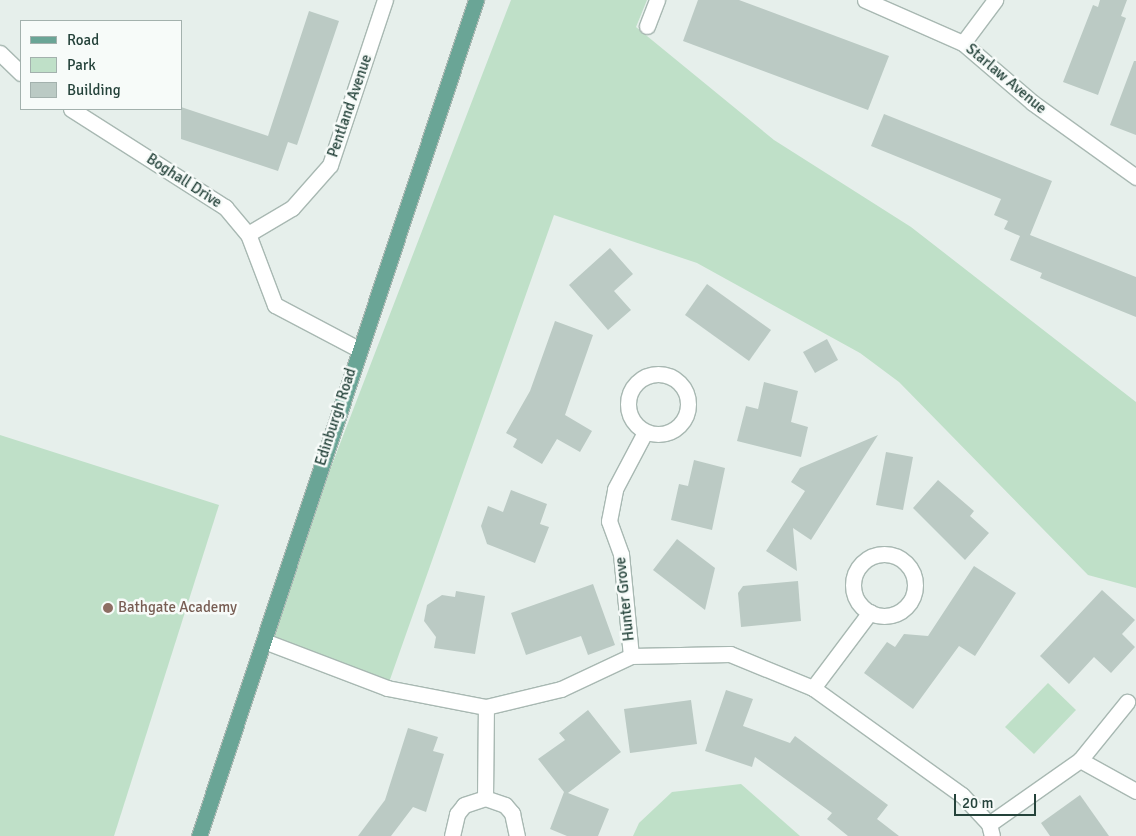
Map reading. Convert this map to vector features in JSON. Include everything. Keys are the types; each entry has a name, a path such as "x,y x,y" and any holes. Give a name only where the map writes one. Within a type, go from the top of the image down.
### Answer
{"main road":[{"name":"Edinburgh Road","path":"199,836 264,642 358,349 476,0"}],"street":[{"name":"Pentland Avenue","path":"248,234 292,208 330,165 386,0"},
{"path":"647,26 657,0"},
{"name":"Starlaw Avenue","path":"865,0 963,43 1033,103 1136,177"},
{"path":"963,43 994,0"},
{"path":"0,53 20,72"},
{"name":"Boghall Drive","path":"73,110 225,207 248,234 275,304 358,349"},
{"path":"648,376 668,376 687,397 685,416 664,434 645,432 630,418 632,388 648,376"},
{"name":"Hunter Grove","path":"631,656 621,554 609,521 615,489 645,432"},
{"path":"884,554 904,560 914,577 913,597 890,615 870,612 853,588 858,568 884,554"},
{"path":"813,688 870,612"},
{"name":"Hunter Grove","path":"264,642 387,688 486,707 561,689 631,656 730,654 813,688 962,795 991,830 1080,760 1127,702"},
{"path":"485,798 486,707"},
{"path":"1080,760 1136,791"},
{"path":"452,836 457,814 469,803 485,798 505,805 512,813 517,836"}],"green space":[{"path":"511,0 647,0 636,27 774,140 911,227 1136,402 1136,588 1088,575 899,382 860,353 697,263 554,215 387,688 264,641"},
{"path":"0,435 219,505 114,836 0,836"},
{"path":"1048,683 1076,710 1034,754 1005,727"},
{"path":"741,784 800,836 633,836 639,823 672,792"}],"building":[{"path":"698,0 739,0 889,56 868,110 683,41"},
{"path":"1100,0 1127,0 1121,16 1126,18 1098,95 1063,82 1093,5 1098,7"},
{"path":"309,11 339,21 297,145 288,142 278,171 181,139 181,110 182,107 268,136"},
{"path":"1134,61 1136,61 1136,135 1110,125"},
{"path":"884,114 1052,181 1030,235 1136,277 1136,317 1040,278 1042,273 1010,260 1020,236 1004,229 1008,221 994,215 1001,199 871,146"},
{"path":"610,248 633,274 614,291 631,310 608,330 569,285"},
{"path":"707,284 771,330 749,361 685,315"},
{"path":"555,321 593,335 565,415 592,431 580,452 557,439 542,464 513,447 517,439 506,433 530,391"},
{"path":"827,339 838,360 815,373 803,352"},
{"path":"764,382 798,391 791,422 808,427 801,457 737,441 746,406 758,409"},
{"path":"878,435 811,540 793,528 797,571 766,551 805,491 791,482 800,468"},
{"path":"886,452 913,457 903,510 876,505"},
{"path":"694,460 725,468 712,530 671,520 679,484 688,486"},
{"path":"938,480 974,511 970,516 989,533 965,560 913,508"},
{"path":"511,490 547,504 540,524 549,527 535,563 487,544 481,526 488,506 503,512"},
{"path":"677,539 715,568 705,610 653,570"},
{"path":"974,566 1016,593 975,656 959,646 913,709 864,673 887,642 895,647 904,634 928,636"},
{"path":"798,581 801,621 741,627 738,593 743,586"},
{"path":"593,584 615,645 588,655 581,636 526,655 511,613"},
{"path":"1102,590 1135,620 1122,634 1135,647 1111,673 1094,657 1069,684 1040,656"},
{"path":"456,591 485,596 475,654 434,648 436,637 424,621 427,605 442,595 455,597"},
{"path":"726,690 753,699 743,726 790,743 795,736 888,805 877,819 899,836 848,836 827,819 832,813 755,757 752,767 705,751"},
{"path":"691,700 697,744 630,753 624,709"},
{"path":"588,710 621,752 568,793 609,809 598,836 567,836 550,829 564,792 538,759 565,740 559,733"},
{"path":"408,728 438,737 433,751 444,754 426,812 413,807 391,836 358,836 385,800"},
{"path":"1080,795 1109,836 1050,836 1041,823"}],"place":[{"name":"Bathgate Academy","path":"108,608"}]}
